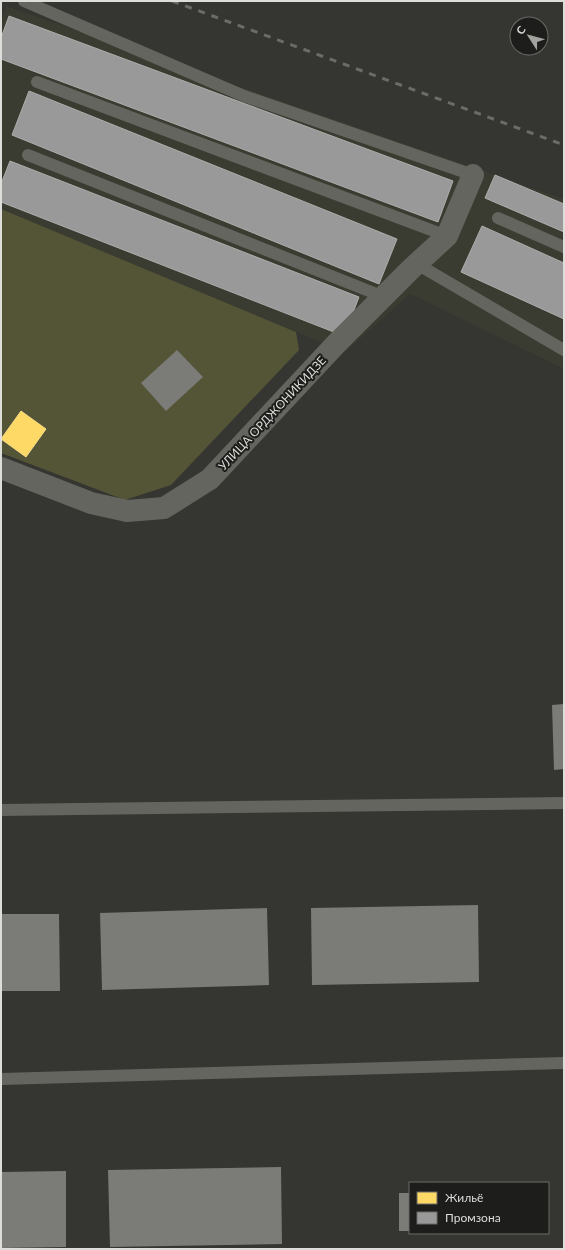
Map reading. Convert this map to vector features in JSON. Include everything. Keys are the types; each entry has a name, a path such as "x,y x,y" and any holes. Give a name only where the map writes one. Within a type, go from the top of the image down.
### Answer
{"street":[{"name":"УЛИЦА ОРДЖОНИКИДЗЕ","path":"1,468 91,503 127,511 164,508 210,479 337,343 447,236 473,175"}],"lane":[{"path":"24,1 244,96 473,175"},
{"path":"37,82 447,236"},
{"path":"28,155 384,297"},
{"path":"498,218 564,247"},
{"path":"417,264 564,350"},
{"path":"1,810 564,803"},
{"path":"1,1079 564,1063"}],"shaded area":[{"path":"6,6 564,199 564,369 410,294 345,352 1,209 1,22"}],"green space":[{"path":"1,209 296,332 299,350 171,485 125,500 1,453"}],"building: Жильё":[{"path":"21,411 46,429 26,457 1,439"}],"building: Промзона":[{"path":"9,16 453,181 438,222 1,59 1,38"},
{"path":"29,91 397,239 379,284 12,135"},
{"path":"10,161 359,297 344,336 1,202 1,184"},
{"path":"495,175 564,204 564,232 485,198"},
{"path":"482,226 564,263 564,319 461,272"}],"building: Прочее":[{"path":"177,350 203,377 166,411 141,383"},
{"path":"564,704 564,769 554,770 552,705"},
{"path":"478,905 479,982 312,985 311,908"},
{"path":"267,908 269,985 102,990 100,913"},
{"path":"1,914 59,914 60,991 1,991"},
{"path":"281,1167 282,1244 110,1247 108,1170"},
{"path":"66,1171 66,1247 1,1248 1,1172"},
{"path":"399,1193 409,1193 409,1231 399,1231"}],"railway":[{"path":"172,1 564,145"}]}
